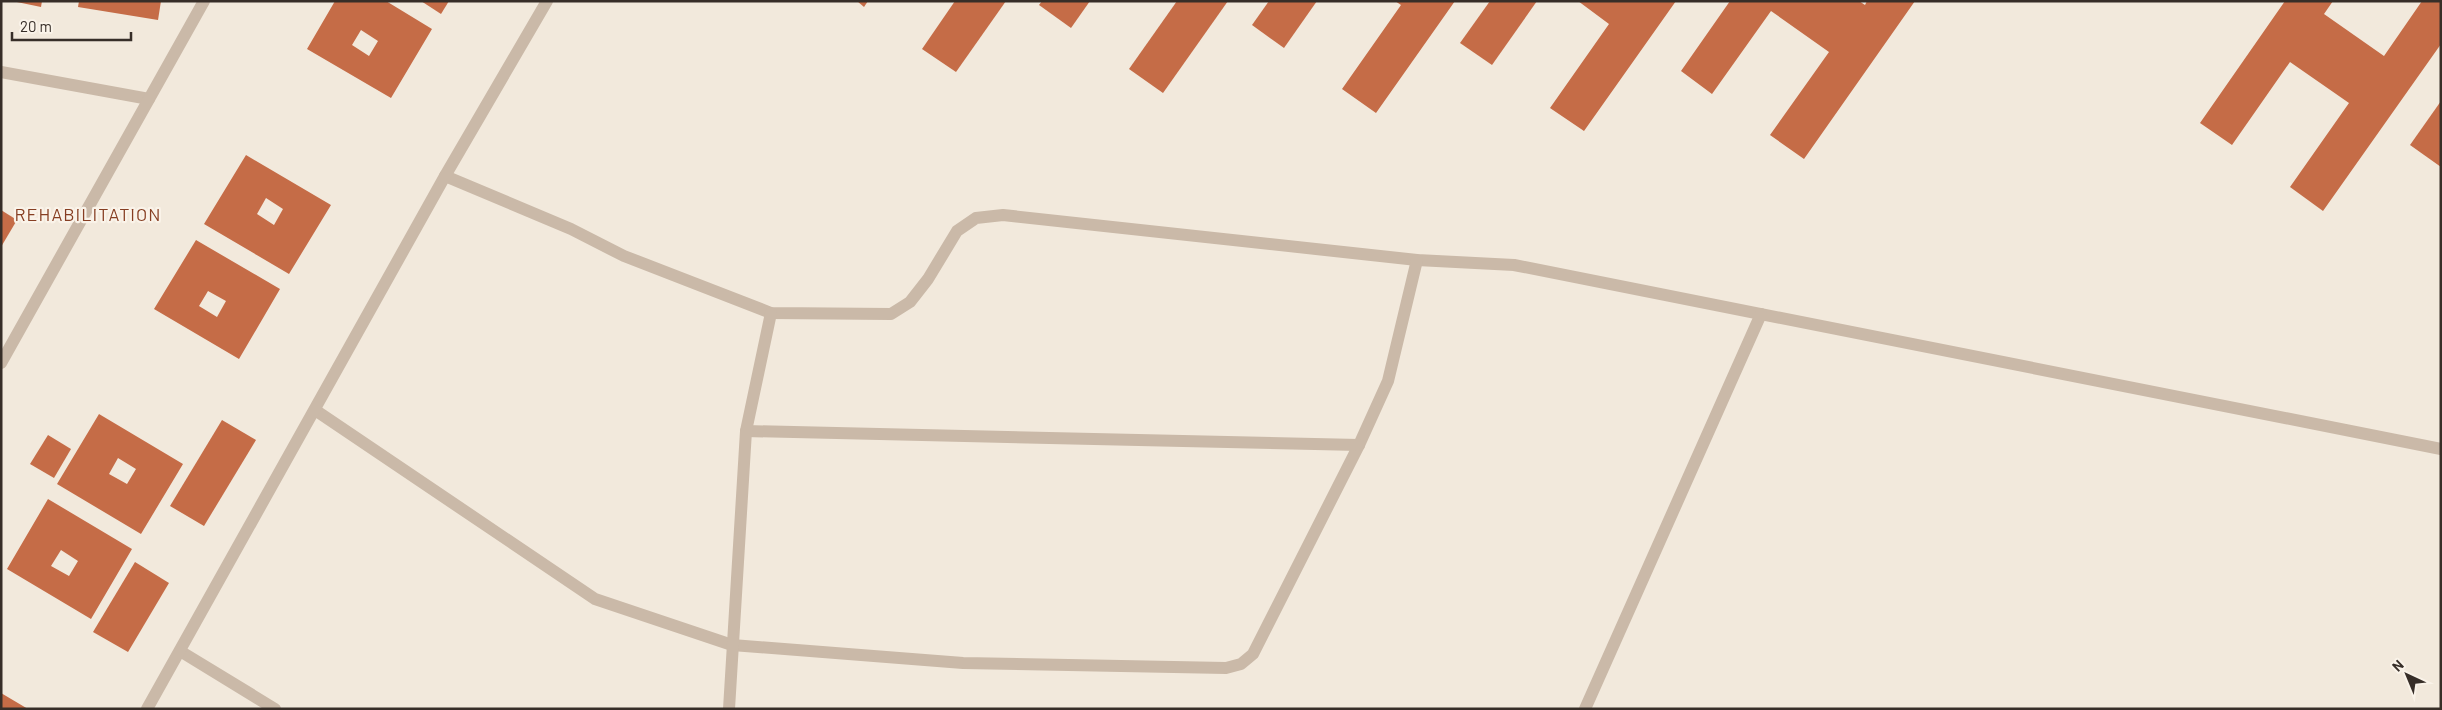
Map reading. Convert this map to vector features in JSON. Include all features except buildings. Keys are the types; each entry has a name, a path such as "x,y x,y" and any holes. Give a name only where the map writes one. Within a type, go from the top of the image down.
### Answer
{"street":[{"path":"1,363 204,1"},
{"path":"147,709 445,176 547,1"},
{"path":"1,72 149,100"},
{"path":"445,176 571,229 624,256 771,313 891,314 910,302 928,279 957,231 976,218 1003,215 1417,260 1514,265 2441,449"},
{"path":"315,410 596,599 732,645 963,663 1226,668 1241,664 1253,654 1359,444 1388,381 1417,260"},
{"path":"730,709 732,645 746,431 771,313"},
{"path":"1584,709 1761,314"},
{"path":"746,431 1359,444"},
{"path":"180,651 275,709"}],"district":[{"name":"REHABILITATION","path":"88,214"}]}
